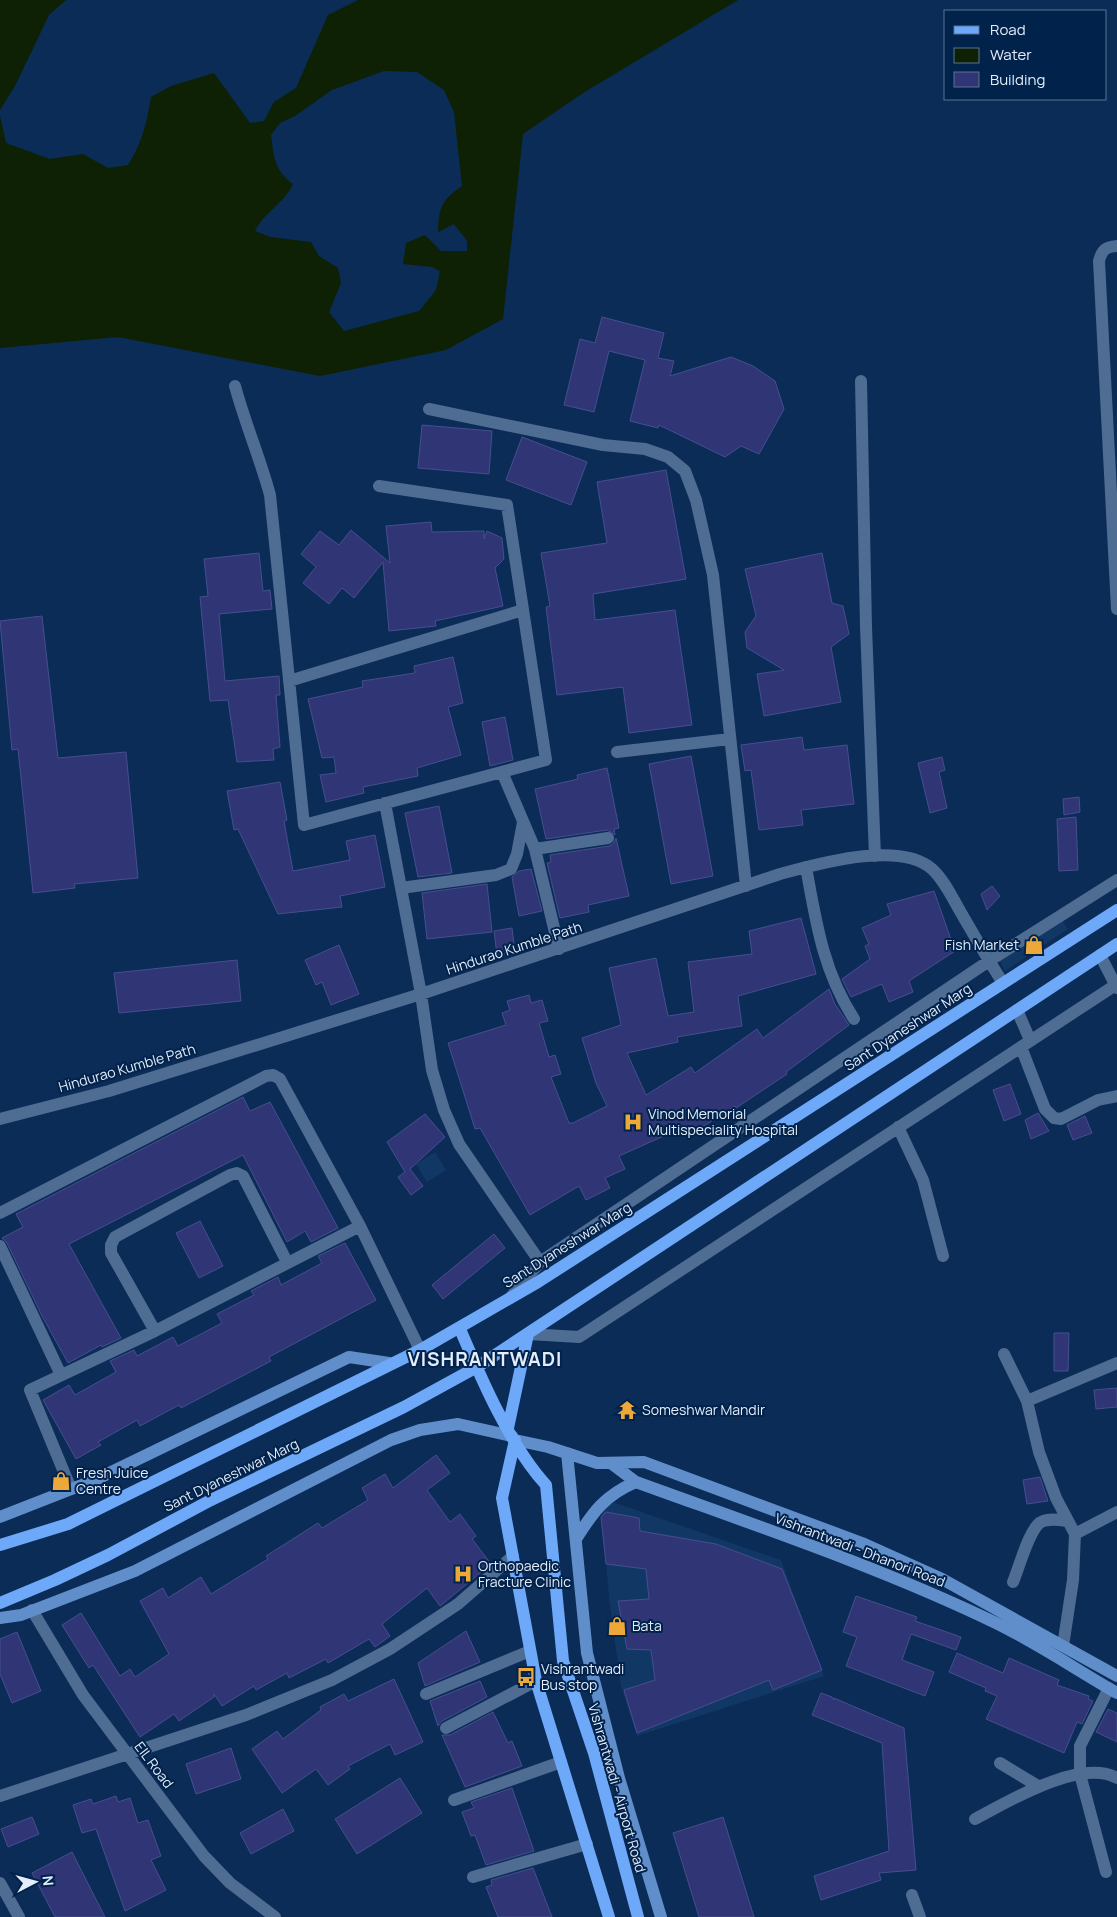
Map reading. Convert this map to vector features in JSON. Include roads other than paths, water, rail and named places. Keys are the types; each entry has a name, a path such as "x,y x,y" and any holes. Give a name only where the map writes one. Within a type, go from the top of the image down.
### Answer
{"main road":[{"name":"Sant Dyaneshwar Marg","path":"0,1545 68,1524 460,1329 509,1300 1117,910"},
{"name":"Sant Dyaneshwar Marg","path":"0,1603 100,1559 211,1500 404,1407 476,1367 1117,944"},
{"name":"Vishrantwadi - Airport Road","path":"460,1329 476,1367 512,1435 530,1467 546,1485 563,1661 594,1754 638,1917"},
{"path":"528,1334 502,1498 536,1681 609,1917"}],"street":[{"path":"1117,246 1107,247 1102,251 1099,261 1117,609"},
{"path":"861,381 866,627 875,856"},
{"path":"235,386 244,419 263,469 270,495 304,825 546,760 507,506 379,486"},
{"path":"429,409 603,445 645,449 668,457 685,471 696,500 713,575 746,886"},
{"path":"289,681 523,610"},
{"path":"617,752 730,739"},
{"path":"502,772 535,849 560,949"},
{"path":"385,804 421,994 432,1070 444,1110 459,1144 540,1262"},
{"path":"402,888 496,875 511,869 517,854 523,822"},
{"path":"535,849 608,838"},
{"name":"Hindurao Kumble Path","path":"0,1119 109,1092 421,994 746,886 823,863 875,856 897,856 916,860 932,869 945,885 1003,983"},
{"path":"806,867 821,947 839,996 854,1019"},
{"path":"509,1300 540,1262 989,961 1117,880"},
{"path":"528,1334 579,1337 898,1127 1117,986 1100,956"},
{"path":"1016,1010 1045,1109 1054,1118 1061,1119 1098,1100 1117,1096"},
{"path":"0,1214 257,1081 273,1075 280,1079 360,1226 420,1350"},
{"path":"898,1127 923,1180 943,1256"},
{"path":"155,1332 111,1254 111,1245 115,1237 230,1175 237,1172 243,1176 287,1262"},
{"path":"71,1489 30,1390 155,1332 287,1262 360,1226"},
{"path":"0,1246 61,1375"},
{"path":"1004,1354 1028,1401 1039,1452 1056,1498 1075,1534 1072,1580 1063,1646"},
{"path":"0,1517 71,1489 349,1357 389,1364"},
{"path":"1028,1401 1117,1363"},
{"name":"Vishrantwadi - Dhanori Road","path":"0,1618 21,1615 135,1571 391,1440 420,1430 458,1424 512,1435 597,1463 644,1462 862,1543 942,1579 1117,1676"},
{"path":"567,1453 587,1653 619,1778 662,1917"},
{"name":"Vishrantwadi - Dhanori Road","path":"612,1464 636,1482 878,1570 997,1624 1113,1691"},
{"path":"576,1539 593,1512 617,1490 636,1482"},
{"path":"1075,1534 1117,1512"},
{"path":"1013,1582 1032,1532 1040,1522 1049,1520 1068,1521"},
{"path":"0,1796 246,1715 332,1680 390,1649 458,1604 513,1556"},
{"name":"EIL Road","path":"32,1610 83,1695 204,1856 230,1883 275,1917"},
{"path":"426,1694 530,1651"},
{"path":"446,1728 536,1681"},
{"path":"1106,1872 1080,1774 1080,1746 1113,1691"},
{"path":"454,1800 561,1762"},
{"path":"1000,1763 1038,1786"},
{"path":"975,1819 1038,1786 1080,1774 1108,1773 1117,1778"},
{"path":"473,1877 587,1844"},
{"path":"0,1883 19,1917"},
{"path":"912,1894 920,1917"}],"water":[{"path":"0,0 66,0 49,15 15,86 0,110"},
{"path":"358,0 738,0 583,93 523,134 503,319 446,350 320,376 118,337 0,348 0,116 6,143 50,159 83,154 108,168 128,165 137,149 143,132 151,97 171,86 214,73 250,123 264,121 274,102 296,88 328,15","holes":["384,71 417,72 444,90 454,112 462,186 450,195 443,204 439,216 438,232 454,224 467,241 467,251 441,251 425,235 406,243 403,264 432,267 440,271 436,290 419,311 344,331 329,312 341,283 338,268 319,256 311,242 270,237 255,231 293,184 278,168 271,135 280,123 295,116 332,90"]}],"place":[{"name":"Fish Market","path":"1034,945"},
{"name":"Vinod Memorial Multispeciality Hospital","path":"633,1122"},
{"name":"Someshwar Mandir","path":"627,1410"},
{"name":"Fresh Juice Centre","path":"61,1481"},
{"name":"Orthopaedic Fracture Clinic","path":"463,1574"},
{"name":"Bata","path":"617,1626"},
{"name":"Vishrantwadi Bus stop","path":"526,1677"}],"district":[{"name":"VISHRANTWADI","path":"485,1359"}]}
